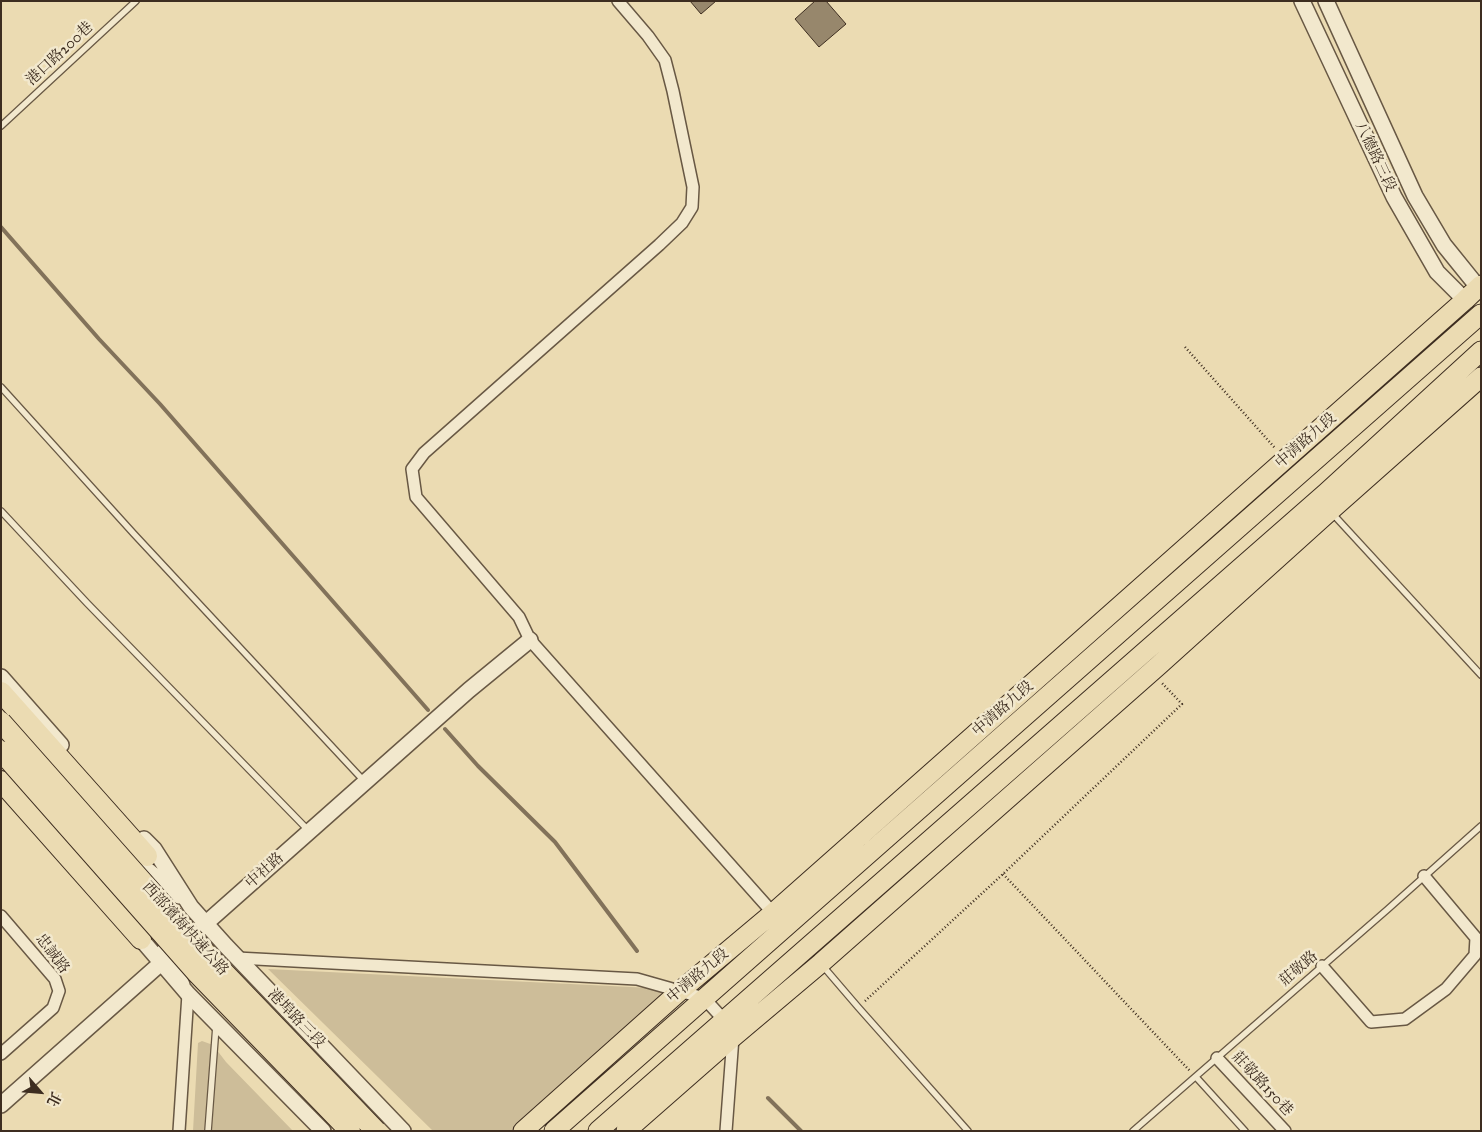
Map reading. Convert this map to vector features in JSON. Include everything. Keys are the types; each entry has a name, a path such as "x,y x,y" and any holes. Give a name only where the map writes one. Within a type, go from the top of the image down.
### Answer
{"highway":[{"path":"1,692 146,856"},
{"name":"西部濱海快速公路","path":"1,722 211,959 376,1131"},
{"name":"西部濱海快速公路","path":"1,751 196,972 350,1131"},
{"path":"1,781 141,939"}],"main road":[{"name":"中清路九段","path":"523,1131 680,991 773,913 1480,287"},
{"name":"中清路九段","path":"554,1131 1480,315"},
{"path":"598,1131 1326,493 1481,351"},
{"path":"626,1131 821,963 1152,672 1481,377"}],"street":[{"path":"618,1 648,36 665,60 693,187 692,207 682,224 665,240 424,453 412,469 416,497 519,618 530,640 773,913"},
{"name":"八德路三段","path":"1302,1 1394,197 1437,272 1466,300"},
{"name":"八德路三段","path":"1326,1 1415,196 1444,245 1480,287"},
{"path":"1466,300 1480,315"},
{"name":"中社路","path":"1,1105 469,690 530,640"},
{"name":"港埠路三段","path":"1,677 154,849 191,906"},
{"name":"港埠路三段","path":"1,707 139,863 191,906"},
{"path":"1,766 162,963"},
{"path":"1,796 162,963"},
{"name":"港埠路三段","path":"146,856 237,958 403,1131"},
{"path":"1322,966 1372,1022 1405,1019 1446,989 1475,956 1476,938 1424,876"},
{"name":"忠誠路","path":"1,916 55,978 59,991 53,1008 1,1054"},
{"path":"141,939 216,1024 323,1131"},
{"path":"237,958 638,978 704,998 724,1020 733,1037 726,1131"},
{"path":"179,1131 184,989"},
{"name":"莊敬路150巷","path":"1217,1058 1284,1131"}],"lane":[{"name":"港口路200巷","path":"1,126 136,1"},
{"path":"1,387 134,534 365,782"},
{"path":"1,511 309,832"},
{"path":"1330,511 1481,674"},
{"name":"莊敬路","path":"1133,1131 1481,826"},
{"path":"821,963 968,1131"},
{"path":"208,1131 216,1024"},
{"path":"1196,1077 1245,1131"}],"path":[{"path":"1185,347 1285,460"},
{"path":"858,1007 1004,874 1182,704 1152,672"},
{"path":"1004,874 1196,1077"}],"shaded area":[{"path":"268,969 671,989 512,1131 433,1131"},
{"path":"202,1041 213,1045 226,1062 293,1131 193,1131 198,1043"}],"building":[{"path":"690,1 716,1 701,14"},
{"path":"815,1 826,1 846,24 819,47 795,19"}],"waterway":[{"path":"1,227 99,339 160,404 428,710"},
{"path":"445,729 478,766 555,842 637,951"},
{"path":"768,1098 801,1131"}]}
